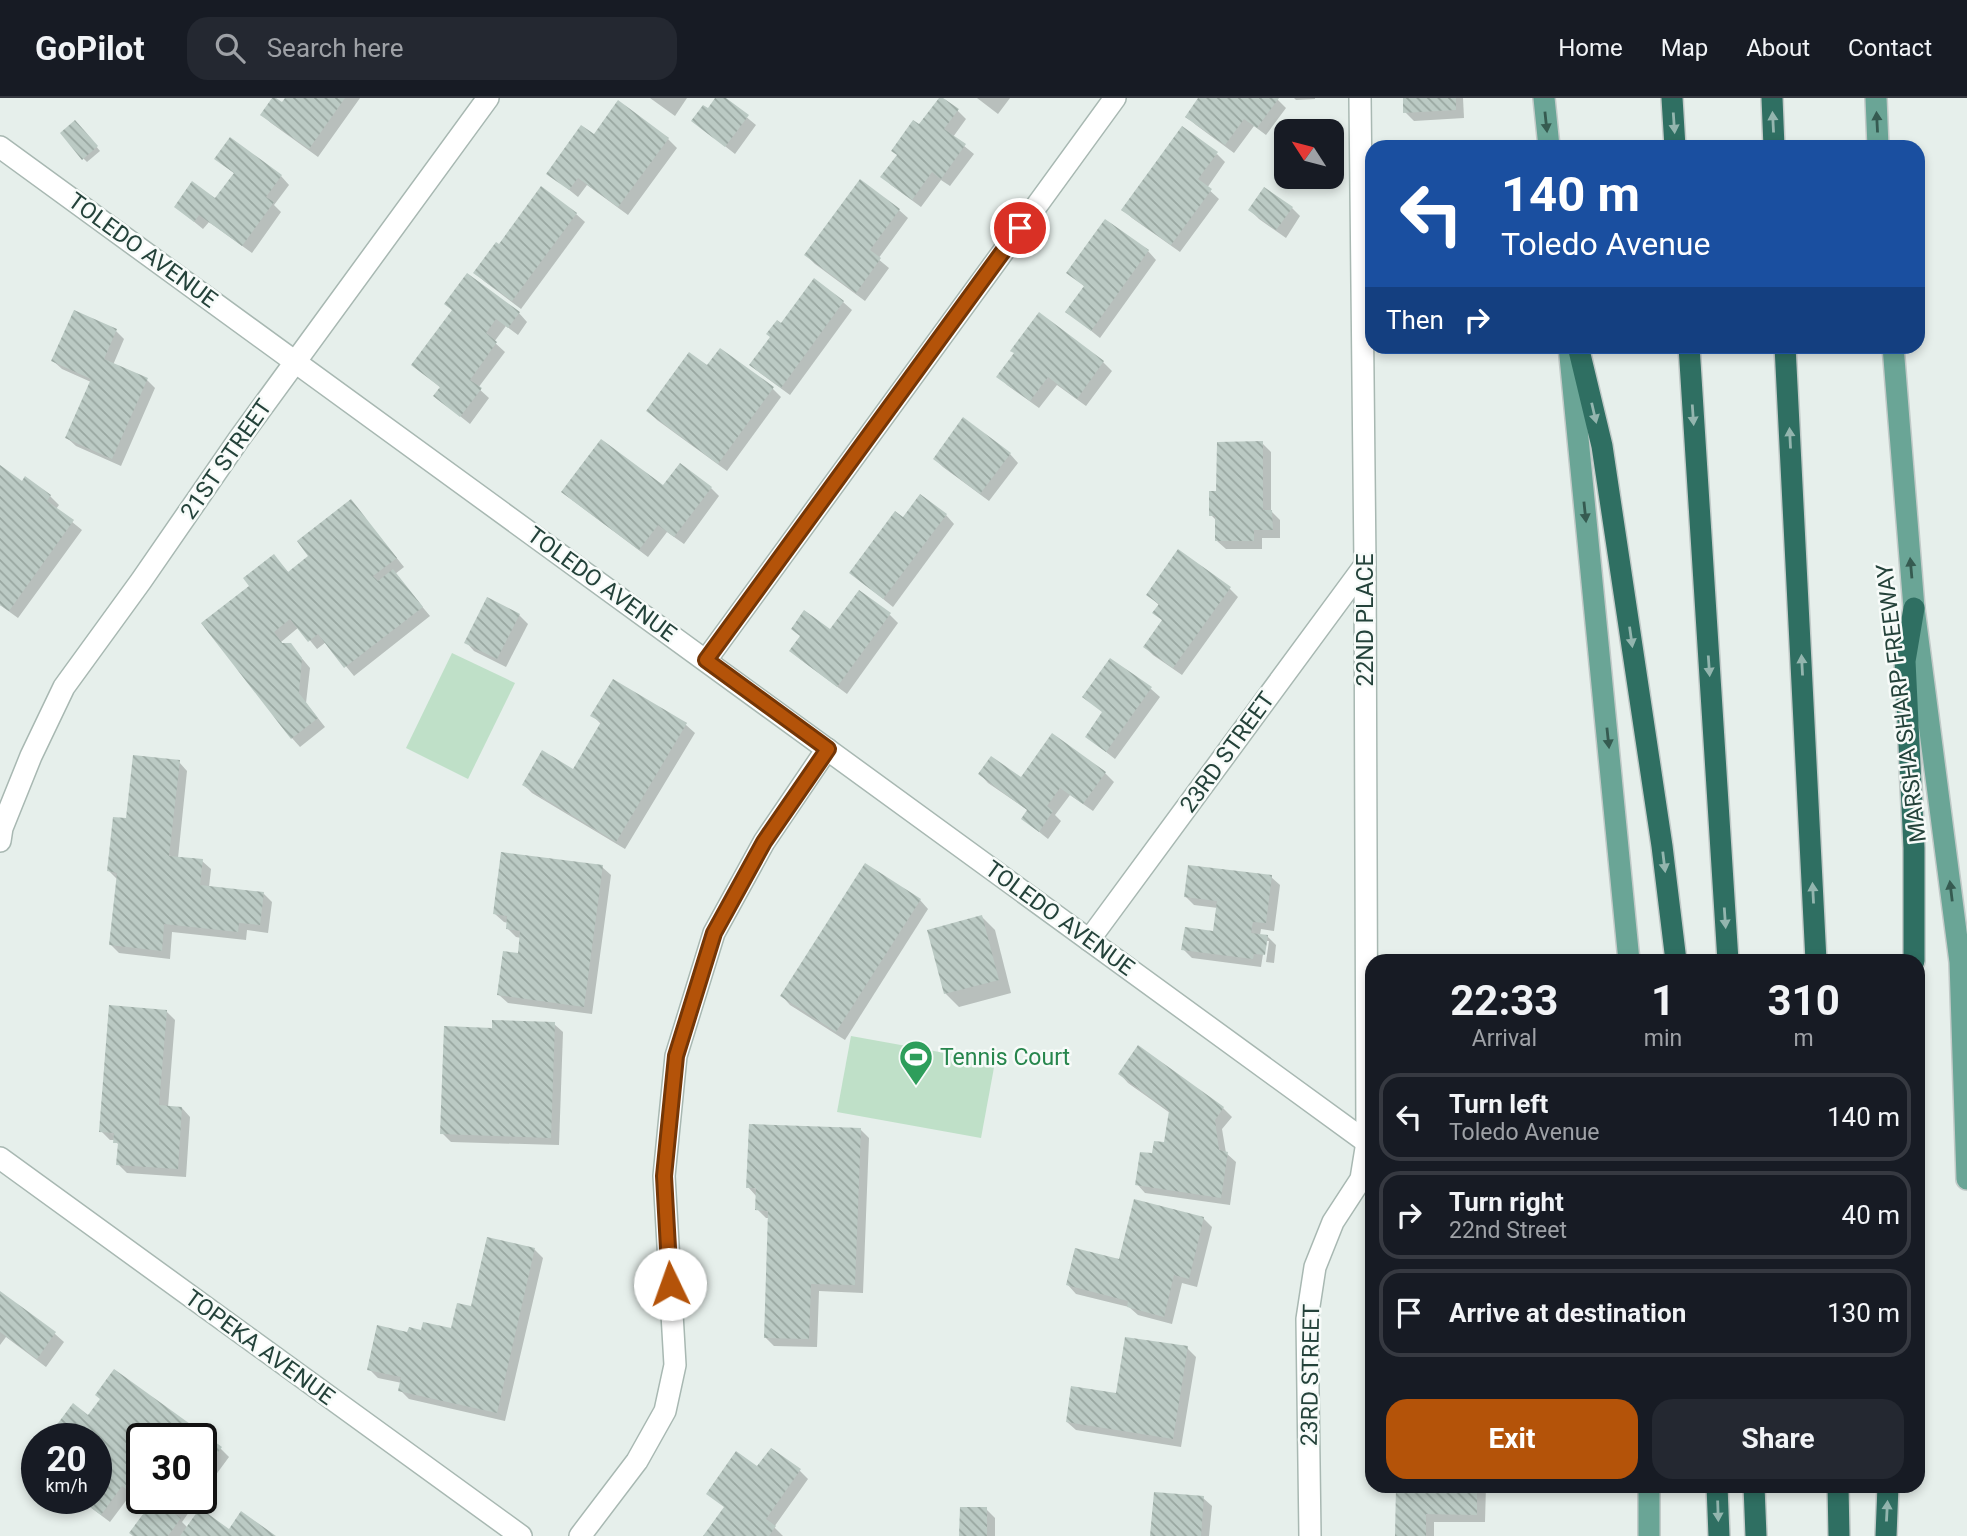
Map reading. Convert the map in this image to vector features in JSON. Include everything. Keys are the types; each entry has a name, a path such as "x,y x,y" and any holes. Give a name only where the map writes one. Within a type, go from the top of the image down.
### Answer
{"highway":[{"path":"1672,98 1675,140"},
{"path":"1772,98 1774,140"},
{"path":"1580,354 1602,446 1662,846 1675,954"},
{"path":"1690,354 1728,954"},
{"path":"1785,354 1816,954"},
{"path":"1914,608 1905,661 1914,848 1914,954"},
{"path":"1717,1493 1719,1536"},
{"path":"1754,1493 1756,1536"},
{"path":"1838,1493 1839,1536"},
{"path":"1885,1536 1888,1493"}],"main road":[{"path":"1544,98 1548,140"},
{"path":"1876,98 1878,140"},
{"path":"1570,354 1628,954"},
{"name":"MARSHA SHARP FREEWAY","path":"1894,354 1914,608 1960,962 1967,1179"},
{"path":"1649,1493 1650,1536"}],"street":[{"name":"21ST STREET","path":"0,841 2,828 31,756 64,687 239,439 488,98"},
{"path":"706,660 1115,98"},
{"name":"22ND PLACE","path":"1360,98 1368,954"},
{"name":"TOLEDO AVENUE","path":"0,147 1365,1141"},
{"name":"23RD STREET","path":"1089,940 1365,565"},
{"path":"580,1536 637,1461 665,1411 675,1365 664,1176 673,1083 676,1056 714,933 764,842 828,749"},
{"name":"TOPEKA AVENUE","path":"0,1158 521,1536"},
{"name":"23RD STREET","path":"1310,1536 1307,1319 1315,1267 1333,1222 1361,1179 1365,1162"}],"green space":[{"path":"452,653 515,683 468,779 406,748"},
{"name":"Tennis Court","path":"851,1036 995,1062 981,1138 837,1112"}],"building":[{"path":"272,98 282,102 285,98 345,98 309,149 260,115"},
{"path":"715,98 726,98 749,115 725,147 691,121 703,105 708,108"},
{"path":"939,98 959,109 944,129 966,144 941,179 932,172 912,200 880,177 897,155 891,151 913,120 919,124"},
{"path":"1198,98 1279,98 1257,128 1244,119 1225,145 1185,117"},
{"path":"1403,98 1456,98 1456,110 1403,113"},
{"path":"618,100 669,138 618,207 578,178 569,190 546,174 581,125 594,134"},
{"path":"75,120 98,146 82,160 60,133"},
{"path":"1182,126 1218,152 1198,179 1212,189 1171,245 1121,210"},
{"path":"230,137 282,175 266,197 274,202 242,246 199,215 194,222 174,207 192,181 215,198 234,173 214,159"},
{"path":"860,179 900,209 870,250 881,258 856,293 804,255"},
{"path":"541,186 577,213 512,301 473,273 496,242 499,244"},
{"path":"1264,187 1293,207 1276,230 1248,210"},
{"path":"1105,219 1149,250 1091,331 1065,312 1084,286 1066,273"},
{"path":"467,273 520,312 508,328 496,319 486,333 497,342 470,380 482,388 460,417 433,396 440,387 411,365 452,310 444,304"},
{"path":"814,278 844,301 781,388 749,365 770,337 766,334 777,320 781,323"},
{"path":"74,310 117,329 104,359 148,378 112,459 65,438 91,379 51,361"},
{"path":"1039,312 1104,361 1077,399 1048,377 1030,401 996,377 1014,353 1010,351"},
{"path":"720,348 774,387 718,464 646,411 689,352 707,365"},
{"path":"963,417 1011,453 980,494 933,459"},
{"path":"601,439 663,485 680,463 712,487 674,537 658,525 639,550 561,492"},
{"path":"1263,441 1263,510 1272,510 1273,530 1254,530 1254,541 1215,541 1215,516 1209,516 1209,491 1216,491 1217,442"},
{"path":"0,465 22,481 25,476 51,495 47,501 74,520 9,611 0,605"},
{"path":"920,494 947,514 883,599 849,573 895,511 903,517"},
{"path":"351,499 397,558 373,576 378,581 393,569 423,607 344,668 318,634 308,642 290,619 274,632 282,643 291,643 302,658 299,693 318,718 291,739 201,623 249,586 243,578 274,554 288,572 308,556 297,541"},
{"path":"1178,549 1231,587 1173,668 1143,647 1162,620 1152,613 1159,604 1146,595"},
{"path":"859,590 891,613 837,687 789,651 800,636 791,629 804,610 830,629"},
{"path":"487,597 520,614 497,659 464,643"},
{"path":"1110,658 1152,687 1106,752 1085,737 1102,712 1082,697"},
{"path":"613,679 687,723 616,842 522,785 542,750 573,769 601,722 590,716"},
{"path":"1052,733 1106,772 1083,804 1060,788 1047,806 1053,811 1039,832 1021,819 1027,810 978,774 991,756 1021,777"},
{"path":"133,755 180,760 169,856 203,859 200,885 264,892 260,925 239,923 238,932 164,924 162,951 109,945 117,873 107,871 113,817 126,818"},
{"path":"501,852 603,865 584,1007 497,995 503,951 518,953 520,931 506,929 507,916 493,914"},
{"path":"865,863 921,899 836,1032 780,996"},
{"path":"1188,865 1272,875 1266,923 1253,922 1251,933 1268,935 1265,955 1254,954 1253,959 1181,950 1185,927 1213,931 1217,901 1184,897"},
{"path":"982,915 999,980 944,994 927,930"},
{"path":"109,1005 167,1010 159,1105 182,1107 178,1169 116,1165 118,1143 113,1143 114,1133 99,1132"},
{"path":"492,1020 555,1022 551,1138 440,1134 444,1026 492,1028"},
{"path":"1138,1045 1224,1107 1215,1120 1219,1150 1228,1152 1221,1198 1135,1185 1140,1152 1152,1153 1154,1141 1164,1142 1169,1111 1118,1074"},
{"path":"749,1124 861,1128 855,1285 811,1284 809,1339 764,1338 768,1211 755,1210 756,1188 746,1188"},
{"path":"1134,1199 1204,1217 1189,1279 1174,1275 1164,1317 1127,1307 1128,1301 1066,1285 1075,1248 1119,1259"},
{"path":"487,1237 535,1248 497,1413 398,1391 401,1377 367,1370 377,1325 407,1332 409,1327 421,1330 423,1322 451,1328 457,1303 471,1306"},
{"path":"0,1291 56,1332 37,1359 0,1332"},
{"path":"1125,1337 1188,1346 1173,1439 1066,1422 1071,1386 1116,1393"},
{"path":"114,1369 189,1423 126,1423 126,1489 122,1486 112,1500 112,1423 58,1423 73,1403 88,1415 100,1399 95,1395"},
{"path":"771,1448 801,1469 766,1519 776,1526 769,1536 703,1536 724,1507 706,1494 736,1451 757,1466"},
{"path":"1154,1492 1204,1496 1201,1536 1150,1536"},
{"path":"1396,1493 1477,1493 1477,1515 1426,1514 1426,1536 1395,1536"},
{"path":"960,1507 987,1507 987,1536 959,1536"},
{"path":"241,1511 276,1536 180,1536 196,1514 208,1514 229,1529"},
{"path":"143,1514 175,1514 181,1518 168,1536 133,1536 129,1533"}],"place":[{"name":"Tennis Court","path":"916,1087"}],"route":[{"path":"670,1284 664,1176 676,1056 714,933 764,842 828,749 706,660 1020,228"}]}
